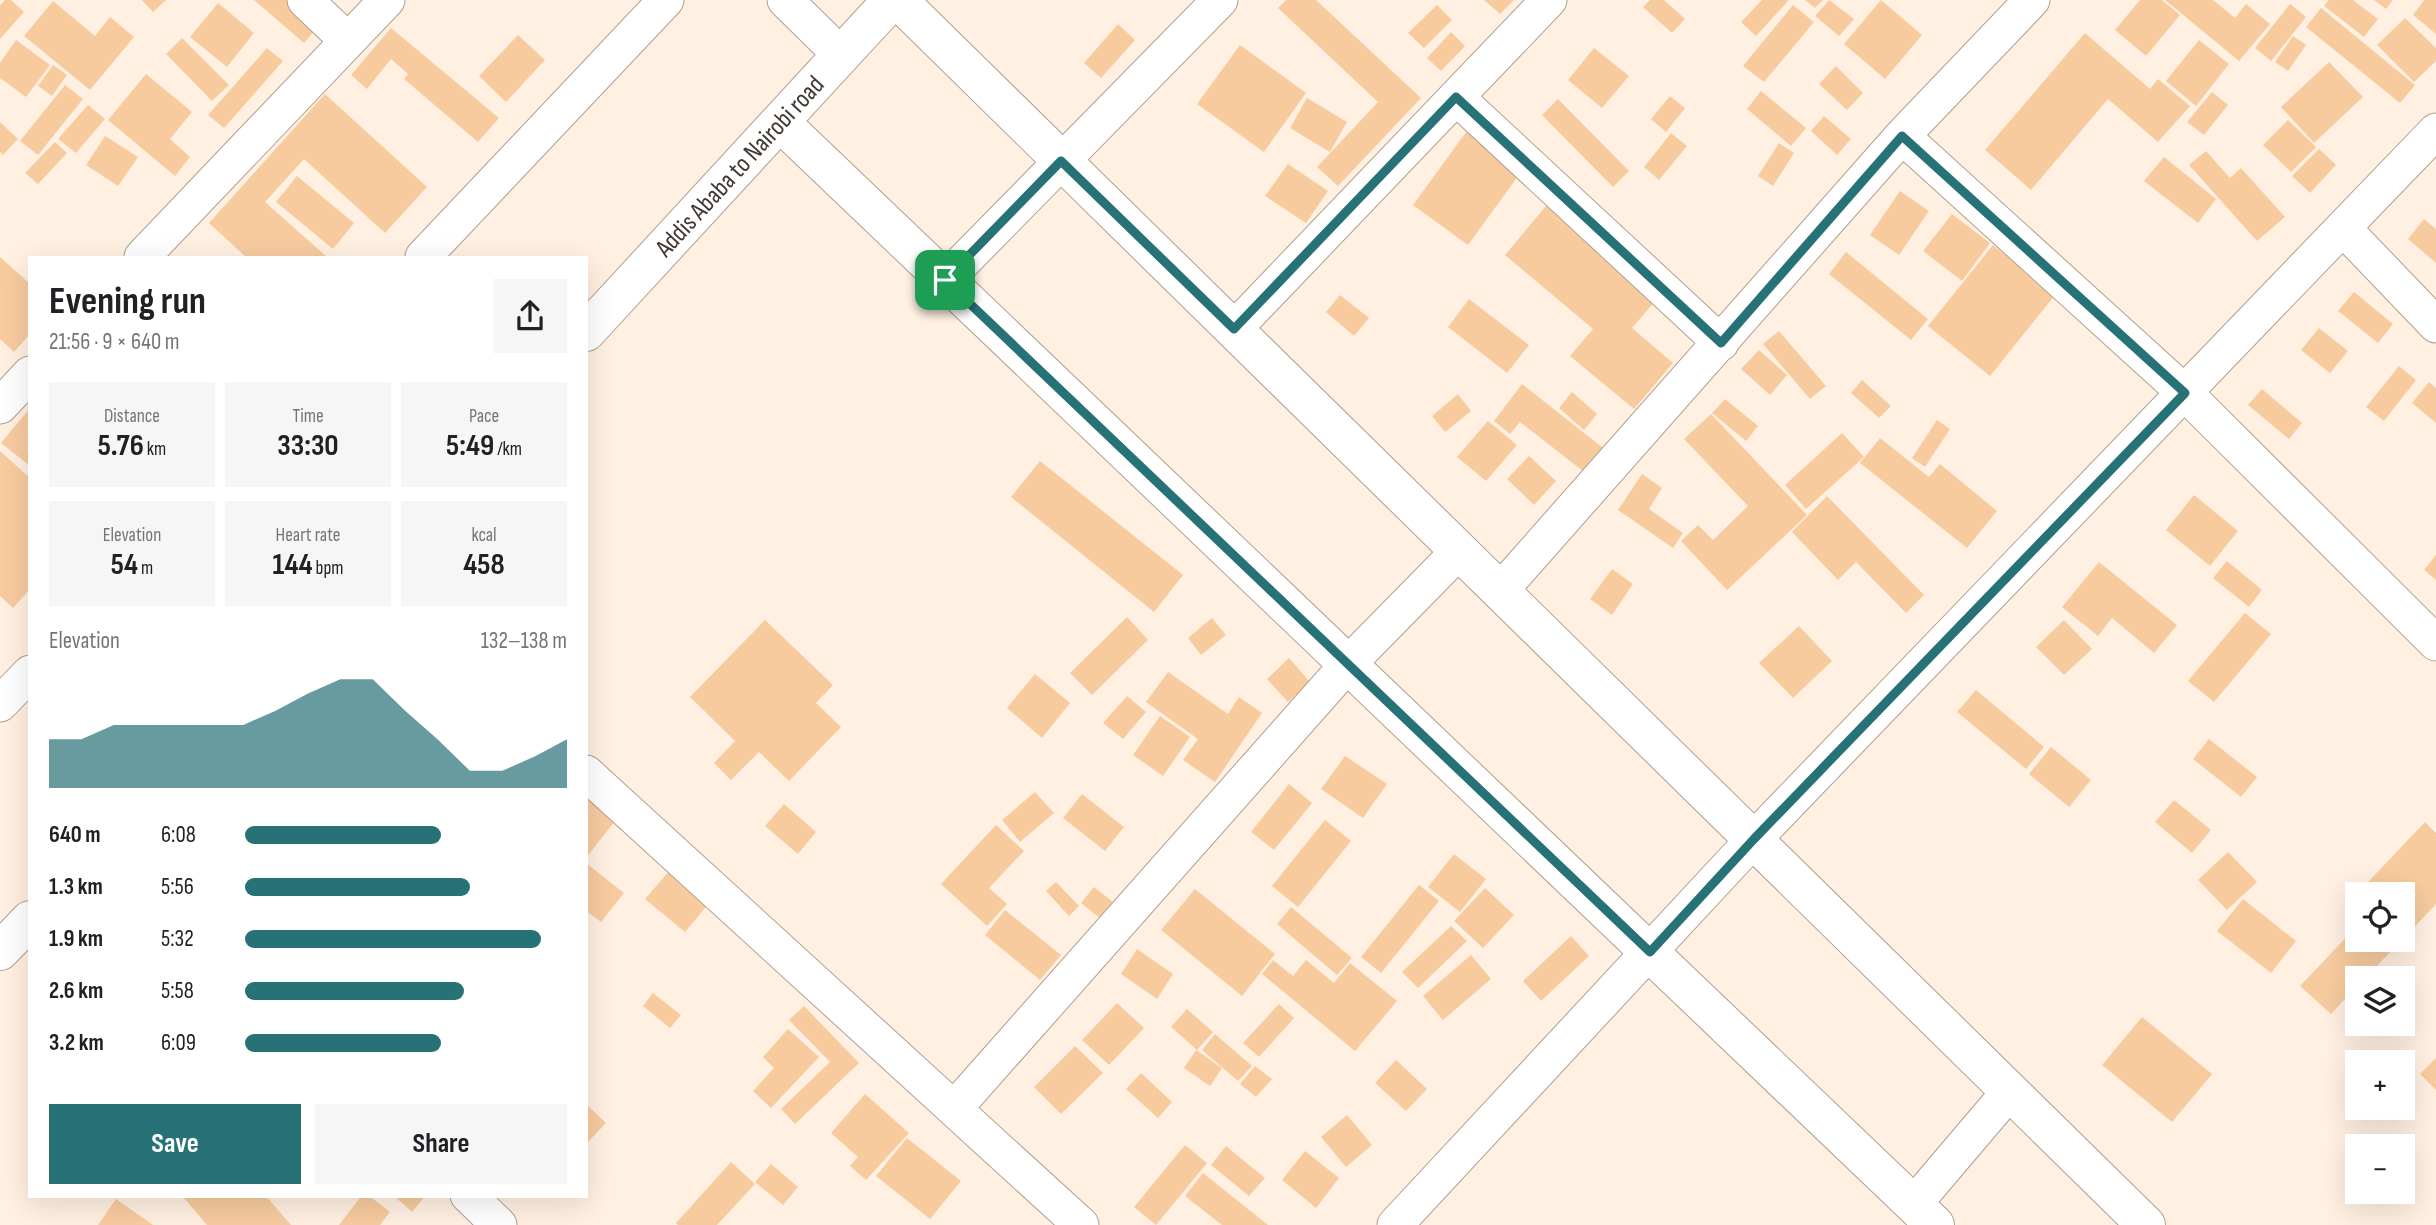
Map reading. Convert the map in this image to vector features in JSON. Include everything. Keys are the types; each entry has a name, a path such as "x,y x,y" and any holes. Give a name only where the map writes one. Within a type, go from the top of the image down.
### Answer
{"main road":[{"name":"Addis Ababa to Nairobi road","path":"588,330 892,0"},
{"path":"898,0 2146,1225"},
{"path":"781,123 1925,1215"},
{"path":"0,951 28,922"}],"street":[{"path":"305,0 348,41"},
{"path":"143,256 387,0"},
{"path":"424,256 666,0"},
{"path":"785,0 842,56"},
{"path":"945,280 1220,0"},
{"path":"1234,329 1549,0"},
{"path":"1500,592 1902,136 2032,0"},
{"path":"1456,97 1721,343"},
{"path":"1395,1225 1754,839 2436,131"},
{"path":"1902,136 2185,393 2436,643"},
{"path":"2343,228 2436,324"},
{"path":"0,405 28,376"},
{"path":"954,1109 1348,664 1459,551"},
{"path":"0,704 28,675"},
{"path":"588,776 1081,1225"},
{"path":"1925,1215 2010,1091"},
{"path":"471,1198 499,1225"}],"building":[{"path":"5,0 11,0 24,12 0,39 0,5"},
{"path":"142,0 166,0 153,12"},
{"path":"254,0 294,0 321,23 304,43"},
{"path":"1286,0 1316,0 1421,98 1338,186 1317,167 1378,102 1278,8"},
{"path":"1484,0 1514,0 1500,14"},
{"path":"1650,0 1664,0 1685,19 1672,33 1643,7"},
{"path":"1762,0 1789,0 1756,36 1741,22"},
{"path":"1805,0 1823,0 1815,8"},
{"path":"1829,0 1854,19 1839,36 1815,16"},
{"path":"1881,0 1922,35 1885,79 1844,44"},
{"path":"2140,0 2162,0 2180,15 2146,56 2115,30"},
{"path":"2165,0 2213,0 2235,18 2246,4 2270,24 2239,61"},
{"path":"2329,0 2353,0 2378,19 2364,37 2324,6"},
{"path":"2374,0 2393,0 2386,9"},
{"path":"2424,0 2436,0 2436,34 2413,15"},
{"path":"53,1 95,36 110,17 134,37 90,90 24,36"},
{"path":"218,3 254,33 227,67 190,37"},
{"path":"2290,4 2306,17 2271,61 2255,48"},
{"path":"1437,5 1452,20 1424,48 1408,33"},
{"path":"1793,5 1814,22 1764,82 1743,66"},
{"path":"2321,8 2415,85 2400,103 2306,27"},
{"path":"2405,18 2436,48 2436,61 2414,82 2377,45"},
{"path":"1118,24 1135,40 1101,78 1084,63"},
{"path":"391,28 499,118 478,142 404,79 408,74 391,59 367,89 351,75"},
{"path":"1451,32 1465,46 1441,71 1427,58"},
{"path":"2085,33 2150,89 2158,79 2190,106 2158,142 2108,99 2031,190 1985,150"},
{"path":"518,35 545,60 506,102 479,76"},
{"path":"2293,36 2306,45 2288,71 2275,62"},
{"path":"182,38 229,85 212,101 166,54"},
{"path":"16,40 50,65 26,97 0,78 0,63"},
{"path":"2199,40 2229,64 2196,106 2166,81"},
{"path":"1240,45 1306,93 1264,152 1197,104"},
{"path":"267,48 283,61 224,128 208,115"},
{"path":"1594,48 1629,76 1602,108 1568,80"},
{"path":"2329,62 2363,97 2314,143 2281,107"},
{"path":"53,65 67,75 52,96 38,86"},
{"path":"1836,66 1863,93 1847,110 1819,84"},
{"path":"146,74 192,112 170,139 190,157 175,176 108,120"},
{"path":"65,85 83,99 38,155 20,141"},
{"path":"1761,91 1806,128 1791,146 1747,109"},
{"path":"2212,92 2228,105 2204,135 2187,122"},
{"path":"325,94 427,187 385,233 304,159 265,202 326,256 245,256 209,223"},
{"path":"1670,96 1685,108 1666,132 1651,119"},
{"path":"1307,98 1347,122 1330,152 1290,128"},
{"path":"1558,99 1629,171 1613,187 1542,115"},
{"path":"88,105 105,119 76,153 58,139"},
{"path":"1824,116 1851,139 1837,155 1811,131"},
{"path":"2288,120 2316,147 2291,172 2263,145"},
{"path":"0,122 18,139 3,155 0,152"},
{"path":"1469,128 1524,168 1468,245 1413,205"},
{"path":"1671,133 1687,146 1659,180 1644,167"},
{"path":"105,136 138,157 118,186 86,165"},
{"path":"55,142 67,153 38,184 25,173"},
{"path":"1779,143 1794,153 1773,186 1758,176"},
{"path":"2319,149 2336,165 2310,193 2292,176"},
{"path":"2206,151 2230,178 2241,168 2285,217 2257,241 2189,165"},
{"path":"2164,157 2216,199 2198,223 2144,181"},
{"path":"1288,164 1328,191 1306,223 1265,196"},
{"path":"297,176 354,223 333,249 276,202"},
{"path":"1900,191 1929,211 1899,255 1870,235"},
{"path":"1551,200 1656,300 1632,328 1673,363 1634,409 1570,356 1593,329 1505,255"},
{"path":"1952,214 1990,243 1962,281 1923,251"},
{"path":"2424,219 2436,229 2436,263 2408,239"},
{"path":"1993,245 2055,295 1990,376 1928,326"},
{"path":"1846,252 1928,319 1911,340 1829,274"},
{"path":"0,257 28,282 28,336 14,352 0,339"},
{"path":"2354,292 2393,324 2378,343 2338,311"},
{"path":"1340,295 1369,318 1354,336 1326,312"},
{"path":"1469,299 1529,345 1507,373 1448,327"},
{"path":"2319,328 2348,351 2330,373 2301,350"},
{"path":"1779,331 1826,386 1810,399 1763,344"},
{"path":"1759,350 1787,375 1770,395 1741,369"},
{"path":"2399,366 2416,380 2384,421 2366,407"},
{"path":"1862,380 1891,406 1879,418 1851,393"},
{"path":"2429,382 2436,388 2436,423 2412,403"},
{"path":"1522,384 1607,451 1588,475 1520,422 1510,434 1494,421"},
{"path":"2262,389 2302,423 2289,439 2248,405"},
{"path":"1572,392 1597,414 1584,430 1559,408"},
{"path":"1458,394 1471,411 1445,432 1432,416"},
{"path":"1725,399 1758,426 1746,441 1712,413"},
{"path":"28,410 28,464 1,443"},
{"path":"1711,414 1807,515 1727,590 1681,541 1698,525 1713,540 1748,506 1684,439"},
{"path":"1937,420 1950,429 1925,467 1912,458"},
{"path":"1488,421 1517,445 1486,481 1457,457"},
{"path":"1842,433 1864,457 1806,509 1785,485"},
{"path":"1880,438 1929,477 1940,464 1997,511 1967,548 1860,463"},
{"path":"0,451 28,476 28,591 13,608 0,596"},
{"path":"1529,456 1556,481 1534,505 1507,479"},
{"path":"1040,461 1183,575 1154,612 1011,497"},
{"path":"1642,474 1662,488 1649,509 1683,533 1673,548 1618,510"},
{"path":"2194,495 2238,531 2210,566 2166,530"},
{"path":"1827,496 1924,595 1906,613 1856,562 1838,580 1792,532"},
{"path":"2436,555 2436,580 2424,570"},
{"path":"2227,561 2262,590 2249,607 2213,578"},
{"path":"2099,562 2177,625 2154,653 2112,618 2098,636 2062,607"},
{"path":"1612,569 1633,584 1612,615 1590,599"},
{"path":"2245,613 2271,634 2214,702 2188,681"},
{"path":"1127,617 1148,640 1092,695 1070,673"},
{"path":"1212,618 1226,635 1201,655 1188,638"},
{"path":"765,620 833,685 816,703 841,727 789,781 759,752 731,780 714,763 735,741 690,697"},
{"path":"2064,620 2092,649 2064,675 2036,647"},
{"path":"1799,626 1832,661 1793,698 1759,663"},
{"path":"1289,658 1310,682 1288,702 1267,679"},
{"path":"1168,672 1228,714 1239,697 1262,713 1215,782 1183,760 1198,739 1146,702"},
{"path":"1035,674 1070,703 1042,738 1007,708"},
{"path":"1976,690 2044,747 2026,769 1957,712"},
{"path":"1127,696 1146,712 1123,739 1103,723"},
{"path":"1160,716 1190,737 1163,776 1133,755"},
{"path":"2209,739 2257,777 2241,797 2193,759"},
{"path":"2051,747 2091,780 2069,807 2029,774"},
{"path":"1345,756 1387,784 1363,818 1321,789"},
{"path":"1289,784 1312,803 1274,850 1251,832"},
{"path":"588,786 622,812 588,855"},
{"path":"1035,792 1054,813 1020,842 1002,820"},
{"path":"1082,794 1124,827 1105,851 1063,818"},
{"path":"2174,800 2211,830 2192,853 2155,822"},
{"path":"784,804 816,832 798,854 765,826"},
{"path":"1325,820 1351,841 1298,907 1272,886"},
{"path":"2425,822 2436,833 2436,904 2415,926 2415,882 2368,882"},
{"path":"996,825 1024,851 989,888 1007,904 987,926 941,884"},
{"path":"2228,852 2257,882 2227,910 2198,880"},
{"path":"1454,854 1486,879 1460,912 1428,887"},
{"path":"588,865 624,893 601,922 588,912"},
{"path":"671,869 710,902 685,932 645,899"},
{"path":"1056,882 1079,906 1069,916 1046,891"},
{"path":"1419,885 1439,901 1381,973 1361,957"},
{"path":"1094,887 1113,902 1100,918 1081,903"},
{"path":"1485,888 1514,915 1483,948 1454,921"},
{"path":"1195,889 1275,954 1242,996 1161,930"},
{"path":"2243,899 2296,941 2271,973 2217,931"},
{"path":"1291,907 1352,958 1337,975 1277,924"},
{"path":"1005,910 1061,955 1040,980 985,935"},
{"path":"1451,926 1467,941 1418,988 1402,972"},
{"path":"1571,936 1589,956 1541,1001 1523,981"},
{"path":"2345,939 2345,952 2390,952 2377,966 2345,966 2345,999 2331,1014 2300,986"},
{"path":"1137,949 1173,974 1157,999 1121,974"},
{"path":"1471,955 1491,979 1443,1020 1423,996"},
{"path":"1273,960 1293,976 1306,960 1334,983 1350,963 1397,1001 1355,1051 1262,974"},
{"path":"653,993 681,1015 670,1028 643,1006"},
{"path":"1117,1003 1144,1028 1109,1065 1082,1040"},
{"path":"1279,1004 1294,1018 1259,1057 1243,1043"},
{"path":"804,1006 859,1063 795,1124 781,1109 830,1062 789,1020"},
{"path":"1187,1009 1213,1032 1197,1050 1171,1027"},
{"path":"2142,1017 2212,1074 2172,1122 2102,1065"},
{"path":"788,1029 819,1057 771,1108 753,1091 774,1068 763,1057"},
{"path":"1215,1034 1252,1066 1238,1081 1202,1050"},
{"path":"1075,1046 1103,1073 1061,1114 1034,1087"},
{"path":"1196,1050 1222,1068 1210,1086 1184,1068"},
{"path":"2436,1058 2436,1090 2420,1074"},
{"path":"1396,1060 1427,1089 1406,1111 1375,1083"},
{"path":"1255,1066 1272,1079 1256,1097 1240,1084"},
{"path":"1141,1073 1172,1102 1158,1118 1126,1089"},
{"path":"865,1094 909,1133 866,1180 850,1166 858,1157 831,1133"},
{"path":"588,1106 606,1123 588,1142"},
{"path":"1347,1115 1372,1145 1346,1167 1321,1137"},
{"path":"907,1138 961,1181 930,1219 876,1176"},
{"path":"1185,1145 1207,1163 1156,1225 1134,1207"},
{"path":"1226,1146 1265,1178 1249,1196 1211,1165"},
{"path":"1305,1151 1339,1178 1316,1208 1282,1180"},
{"path":"731,1162 755,1184 717,1225 678,1225 676,1223"},
{"path":"771,1164 798,1187 783,1205 755,1182"},
{"path":"1203,1173 1268,1225 1222,1225 1185,1196"},
{"path":"184,1198 268,1198 291,1225 207,1225"},
{"path":"360,1198 372,1198 390,1212 380,1225 339,1225"},
{"path":"396,1198 424,1198 412,1212"},
{"path":"116,1199 153,1225 98,1225"}],"route":[{"path":"1456,97 1721,343 1902,136 2185,393 1754,839 1650,952 945,280 1061,161 1234,329 1456,97"}]}
